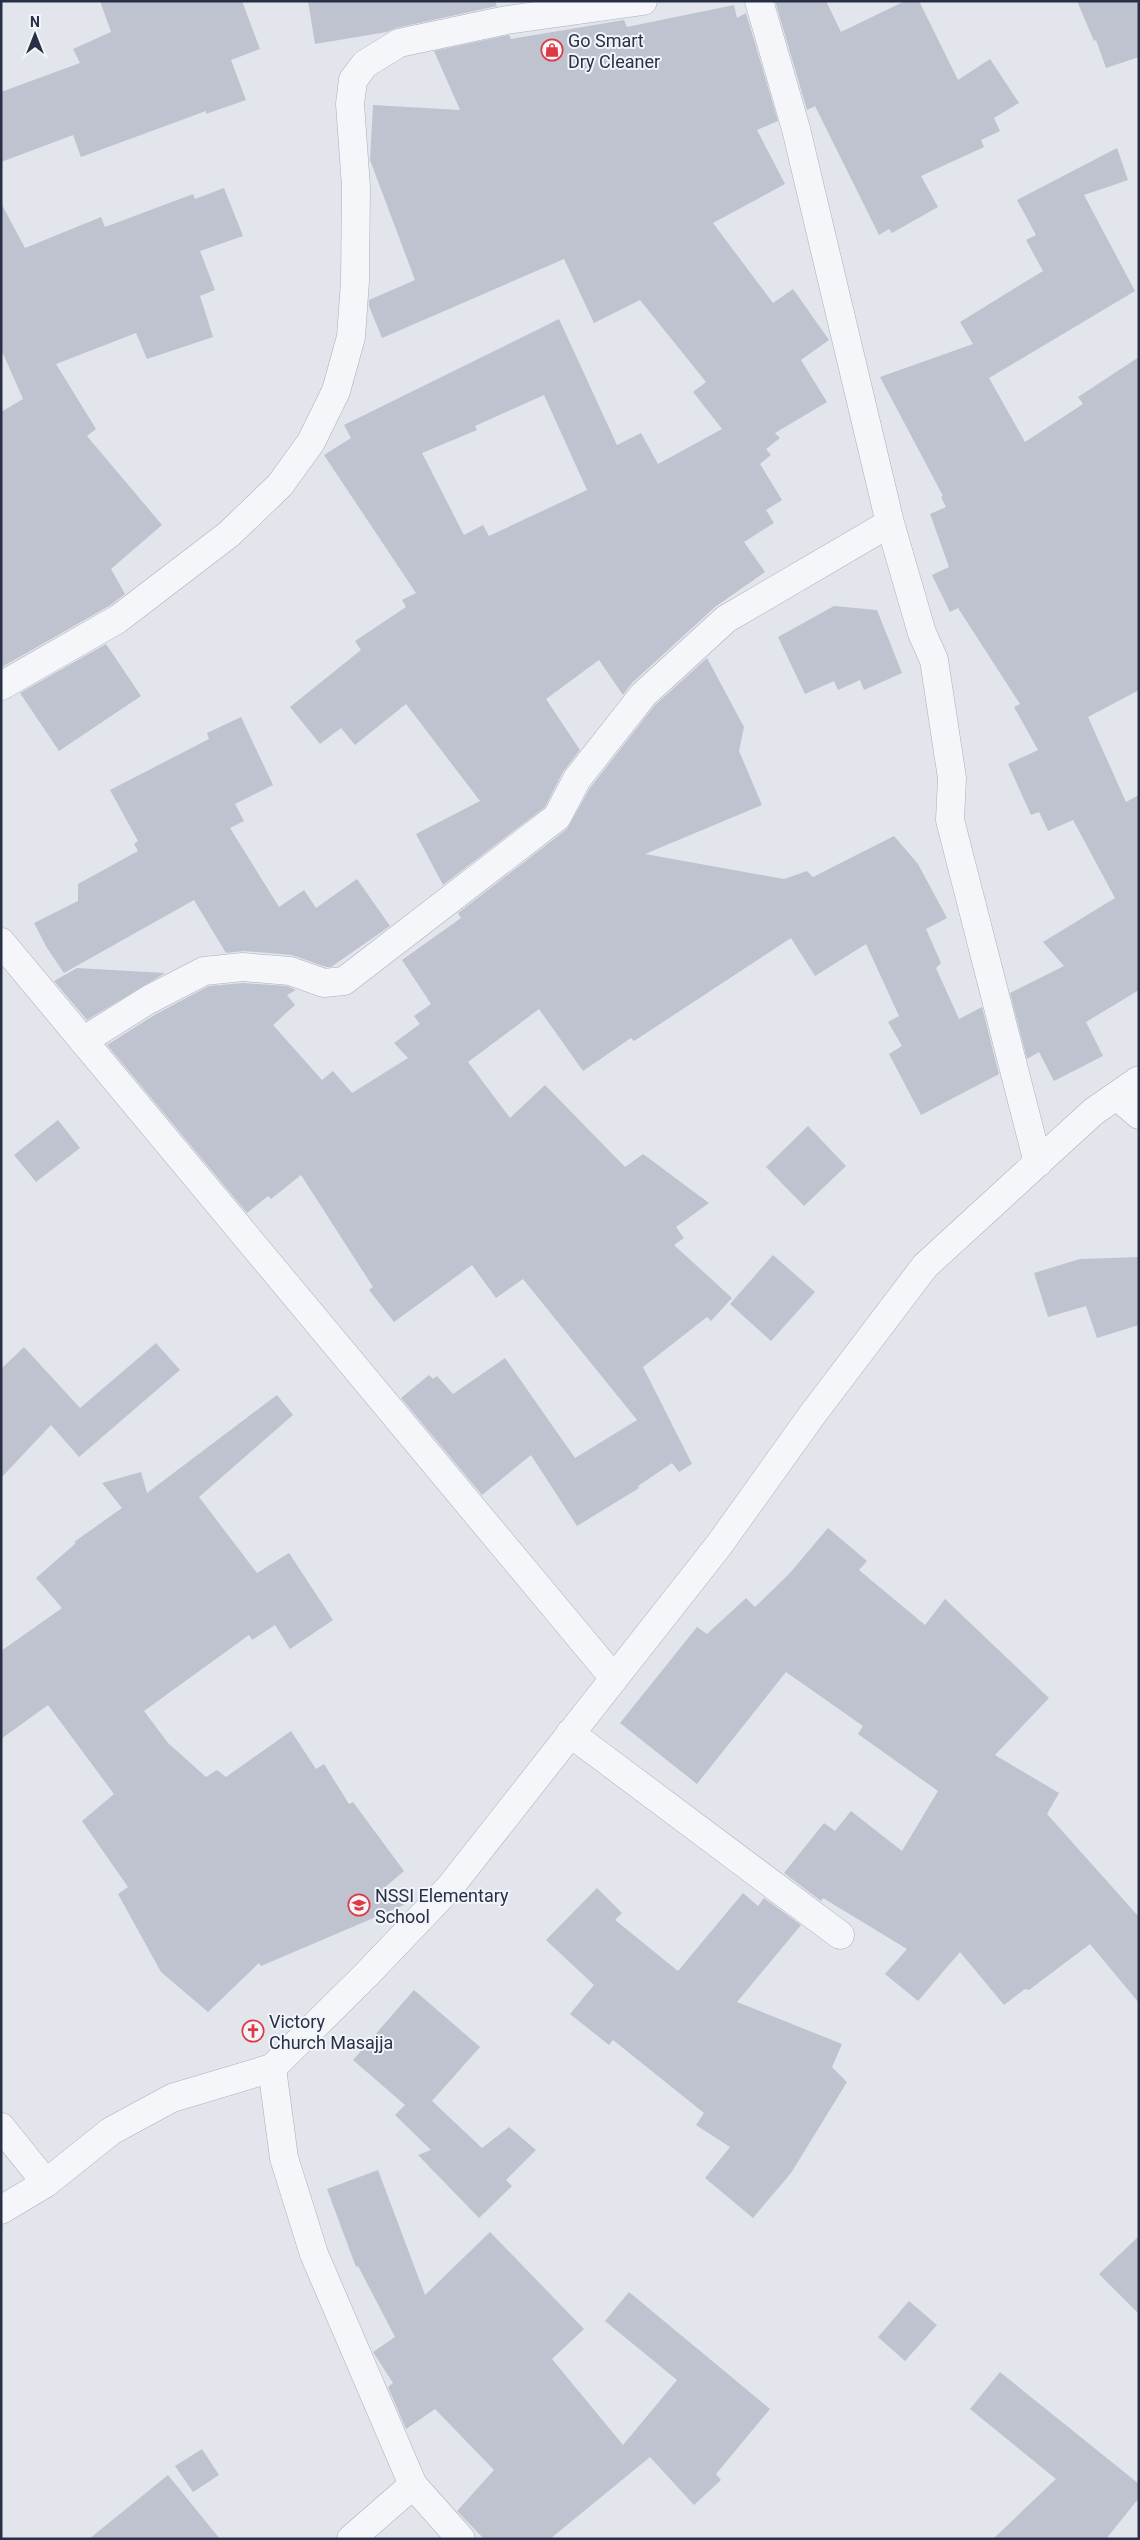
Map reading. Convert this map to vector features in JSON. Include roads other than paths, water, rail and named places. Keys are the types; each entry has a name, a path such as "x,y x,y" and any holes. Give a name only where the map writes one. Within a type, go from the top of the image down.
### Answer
{"street":[{"path":"1,686 118,620 229,534 280,485 311,442 336,391 351,337 355,280 356,187 350,104 354,80 365,64 399,43 507,20 643,1"},
{"path":"760,1 796,129 890,523 922,633 934,660 952,778 950,820 1038,1163"},
{"path":"83,1041 148,1000 204,971 243,967 290,971 324,983 344,981 556,817 577,779 643,695 726,620 890,523"},
{"path":"1,942 613,1677"},
{"path":"1,2210 46,2183 111,2131 172,2098 272,2068 450,1887 613,1677 719,1545 812,1415 925,1266 1093,1112 1139,1080"},
{"path":"1117,1096 1139,1114"},
{"path":"570,1733 840,1935"},
{"path":"272,2068 284,2158 314,2254 413,2485 461,2539"},
{"path":"1,2127 46,2183"},
{"path":"351,2539 413,2485"}],"place":[{"name":"Go Smart Dry Cleaner","path":"552,50"},
{"name":"NSSI Elementary School","path":"359,1905"},
{"name":"Victory Church Masajja","path":"253,2031"}]}
